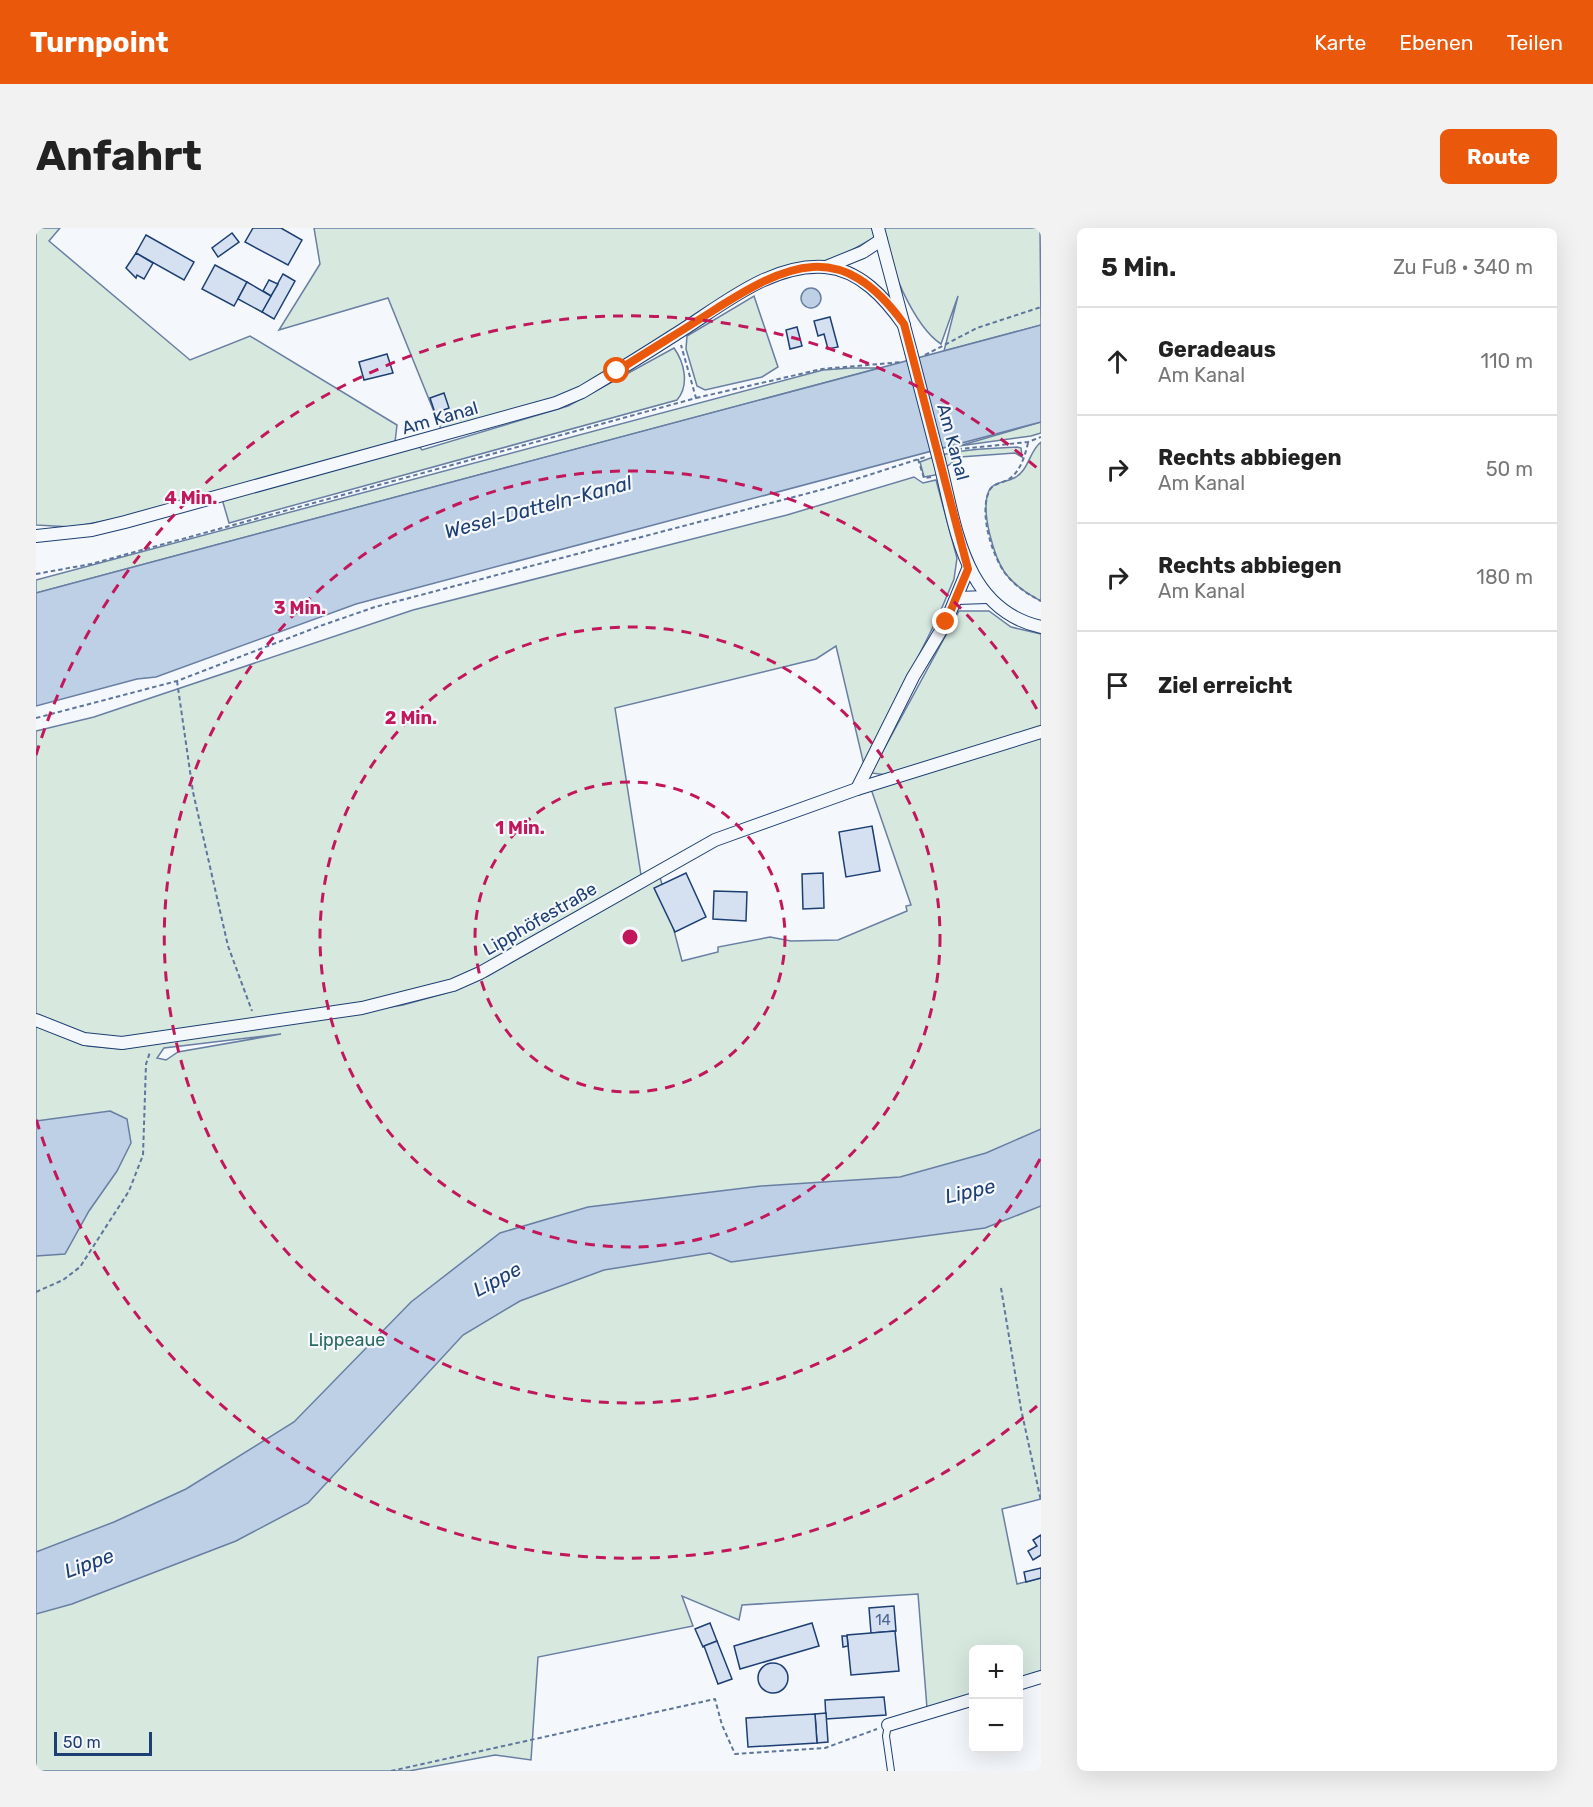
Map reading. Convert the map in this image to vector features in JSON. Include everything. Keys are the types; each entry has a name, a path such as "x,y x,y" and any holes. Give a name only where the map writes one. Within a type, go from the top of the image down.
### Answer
{"street":[{"name":"Am Kanal","path":"826,267 863,252 879,234"},
{"name":"Am Kanal","path":"879,234 968,569 987,597 1009,615 1027,624 1041,627"},
{"name":"Am Kanal","path":"36,536 92,530 125,522 547,406 582,392 753,285 804,267 826,267 842,271 869,286 885,298 904,324"},
{"path":"857,789 913,677 957,598 968,569"},
{"path":"957,598 987,597"},
{"name":"Lipphöfestraße","path":"36,1020 95,1041 153,1040 362,1008 453,985 480,973 715,840 857,789 1041,732"},
{"path":"1023,1682 1041,1677"},
{"path":"888,1725 969,1701"}],"lane":[{"path":"888,1725 886,1736 891,1771"}],"path":[{"path":"36,574 91,564 696,398 822,369 911,357 977,328 1041,307"},
{"path":"677,334 696,398"},
{"path":"36,718 177,681 375,607 851,482 918,459 1028,442 1041,437"},
{"path":"1028,442 1021,465 1010,478 995,484 988,493 986,512 994,549 1004,572 1023,592 1041,601"},
{"path":"918,459 924,478 935,476"},
{"path":"177,681 193,792 226,935 257,1025"},
{"path":"36,1292 63,1280 80,1267 129,1191 142,1155 146,1064 153,1040"},
{"path":"1001,1288 1021,1409 1041,1501"},
{"path":"391,1771 715,1699 722,1725 735,1754 825,1748 888,1725"}],"green space":[{"path":"36,228 60,228 49,241 190,360 250,336 397,425 395,442 125,517 72,527 36,525"},
{"path":"314,228 875,228 877,236 825,265 775,274 581,390 443,434 388,298 279,330 320,264"},
{"path":"879,228 1040,228 1041,325 944,351 958,296 941,344 920,323 911,308 895,275"},
{"path":"754,296 778,367 762,377 705,390 697,386 686,349 687,336"},
{"path":"674,348 681,360 684,374 683,388 677,400 229,523 222,499 418,445 422,450 568,406"},
{"path":"880,368 36,593 36,580 823,370"},
{"path":"1041,422 1041,433 1031,436 959,446"},
{"path":"1041,442 1041,601 1013,582 1001,566 987,522 986,501 992,486 1010,480 1023,471"},
{"path":"1021,448 1022,457 1015,453 960,457 935,475 924,477 920,462 955,452"},
{"path":"914,477 923,483 936,480 957,558 954,579 938,617 864,765 836,646 816,659 615,708 641,875 454,981 364,1004 150,1036 102,1039 36,1017 36,731 94,717 413,610 787,515"},
{"path":"959,611 989,611 1011,627 1041,634 1041,727 887,775 871,773"},
{"name":"Lippeaue","path":"1041,738 1041,1499 1002,1509 1017,1584 1041,1578 1041,1673 1023,1679 1023,1645 969,1645 969,1696 927,1708 918,1594 742,1605 739,1620 682,1596 693,1626 538,1657 531,1760 495,1755 409,1771 36,1771 36,1025 88,1046 122,1049 403,1005 446,993 488,976 660,877 682,961 718,952 718,947 770,937 791,941 838,940 907,911 906,906 911,905 871,789","holes":["281,1034 178,1052 166,1060 157,1058 164,1048"]}],"water":[{"path":"811,288 818,291 821,298 818,305 811,308 804,305 801,298 804,291"},
{"name":"Wesel-Datteln-Kanal","path":"1041,325 1041,422 356,604 156,677 137,679 36,706 36,593"},
{"path":"110,1111 127,1119 131,1143 117,1171 89,1211 65,1254 36,1256 36,1121"},
{"name":"Lippe","path":"1041,1129 1041,1206 985,1228 731,1262 710,1253 604,1270 520,1301 463,1335 308,1503 236,1541 72,1604 36,1614 36,1552 114,1522 186,1489 294,1422 411,1302 500,1233 588,1207 761,1186 900,1177 986,1153"}],"building":[{"path":"253,228 281,228 302,240 288,265 245,242"},
{"path":"232,233 239,242 218,257 212,248"},
{"path":"146,235 194,262 184,280 136,253"},
{"path":"136,253 153,263 144,279 137,275 136,278 126,268"},
{"path":"215,265 247,282 234,306 202,289"},
{"path":"283,274 295,281 274,319 262,312"},
{"path":"269,280 278,284 271,296 263,291"},
{"path":"247,282 271,296 262,312 238,299"},
{"path":"830,317 838,347 828,349 824,334 818,336 814,321"},
{"path":"797,327 802,346 790,349 786,330"},
{"path":"387,354 393,373 364,380 359,362"},
{"path":"444,393 449,408 435,413 430,398"},
{"path":"872,826 880,871 846,877 839,832"},
{"path":"686,873 706,917 675,932 654,888"},
{"path":"823,873 824,908 803,909 802,874"},
{"path":"714,891 747,892 746,921 713,919"},
{"path":"1041,1535 1041,1555 1033,1560 1028,1551 1037,1546 1033,1540"},
{"path":"1041,1568 1041,1578 1026,1582 1024,1572"},
{"path":"894,1606 896,1631 871,1633 869,1608"},
{"path":"710,1623 717,1641 703,1647 695,1629"},
{"path":"812,1623 819,1646 740,1669 734,1646"},
{"path":"895,1631 899,1671 851,1675 847,1635"},
{"path":"842,1636 847,1636 848,1646 843,1647"},
{"path":"717,1641 732,1679 718,1684 704,1646"},
{"path":"773,1663 784,1667 788,1678 784,1689 773,1693 762,1689 758,1678 762,1667"},
{"path":"884,1697 886,1715 826,1719 825,1700"},
{"path":"826,1713 828,1742 817,1743 815,1714"},
{"path":"815,1714 817,1743 748,1747 746,1718"}],"route":[{"path":"617,371 753,285 804,267 826,267 842,271 861,280 885,298 904,324 968,569 946,622"}]}
